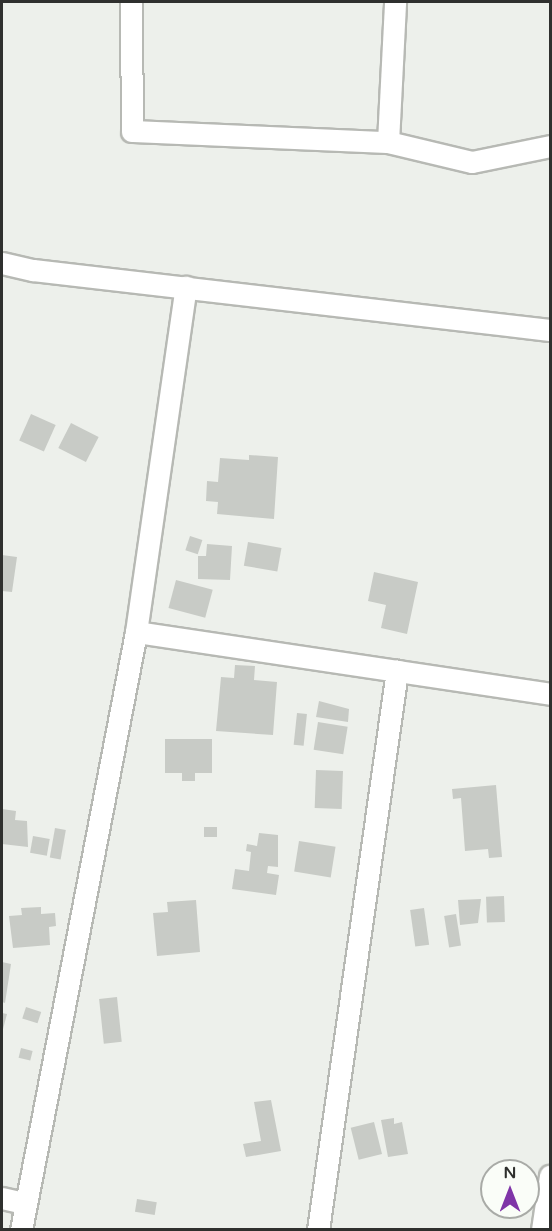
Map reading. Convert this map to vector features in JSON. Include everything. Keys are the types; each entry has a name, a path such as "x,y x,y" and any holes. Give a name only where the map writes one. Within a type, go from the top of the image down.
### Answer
{"street":[{"path":"131,2 132,131 388,142 472,162 550,146"},
{"path":"388,142 395,2"},
{"path":"2,263 33,270 550,330"},
{"path":"21,1230 24,1203 136,632 186,288"},
{"path":"136,632 550,694"},
{"path":"318,1230 397,671"},
{"path":"542,1230 548,1208 550,1176"},
{"path":"2,1198 24,1203"}],"building":[{"path":"31,414 56,425 44,451 19,440"},
{"path":"71,423 99,437 86,462 58,448"},
{"path":"249,455 278,457 274,519 217,514 218,502 206,501 207,481 218,482 220,458 249,460"},
{"path":"190,536 202,540 198,554 185,550"},
{"path":"248,542 281,548 277,572 244,566"},
{"path":"207,544 232,546 230,580 198,579 198,556 206,556"},
{"path":"2,555 17,557 12,592 2,591"},
{"path":"374,572 418,582 407,634 381,628 386,605 368,601"},
{"path":"176,580 213,590 205,618 168,608"},
{"path":"235,665 255,666 254,680 277,682 273,735 216,731 221,677 234,678"},
{"path":"319,701 349,709 348,722 316,717"},
{"path":"297,713 307,714 304,746 294,745"},
{"path":"318,722 348,727 343,754 314,750"},
{"path":"165,739 212,739 212,773 195,773 195,781 182,781 182,773 165,773"},
{"path":"316,770 343,771 342,809 315,808"},
{"path":"496,785 502,857 489,858 488,849 465,851 461,798 453,799 452,789"},
{"path":"2,809 16,811 15,820 27,821 28,847 2,844"},
{"path":"204,827 217,827 217,837 204,837"},
{"path":"55,828 66,830 61,859 50,858"},
{"path":"259,833 278,835 278,867 268,866 267,873 279,875 276,895 232,889 235,869 249,871 251,852 246,851 247,844 257,846"},
{"path":"33,836 50,839 47,856 30,853"},
{"path":"299,841 336,847 331,877 294,872"},
{"path":"504,896 505,922 487,923 486,897"},
{"path":"481,899 478,923 460,925 458,900"},
{"path":"196,900 200,952 157,956 153,913 168,912 167,902"},
{"path":"41,907 41,914 55,913 56,926 49,927 50,945 13,948 9,916 22,915 21,908"},
{"path":"424,908 429,945 415,947 410,910"},
{"path":"456,914 461,946 449,947 444,916"},
{"path":"2,962 11,964 5,1003 2,1002"},
{"path":"117,997 122,1042 104,1044 99,999"},
{"path":"26,1007 41,1012 38,1023 22,1018"},
{"path":"2,1013 7,1014 2,1033"},
{"path":"21,1048 33,1051 30,1061 19,1058"},
{"path":"271,1100 281,1151 246,1157 243,1144 261,1141 254,1102"},
{"path":"394,1118 394,1124 402,1122 408,1154 388,1157 381,1120"},
{"path":"374,1122 382,1154 359,1160 351,1128"},
{"path":"137,1199 157,1202 155,1215 135,1212"}]}
